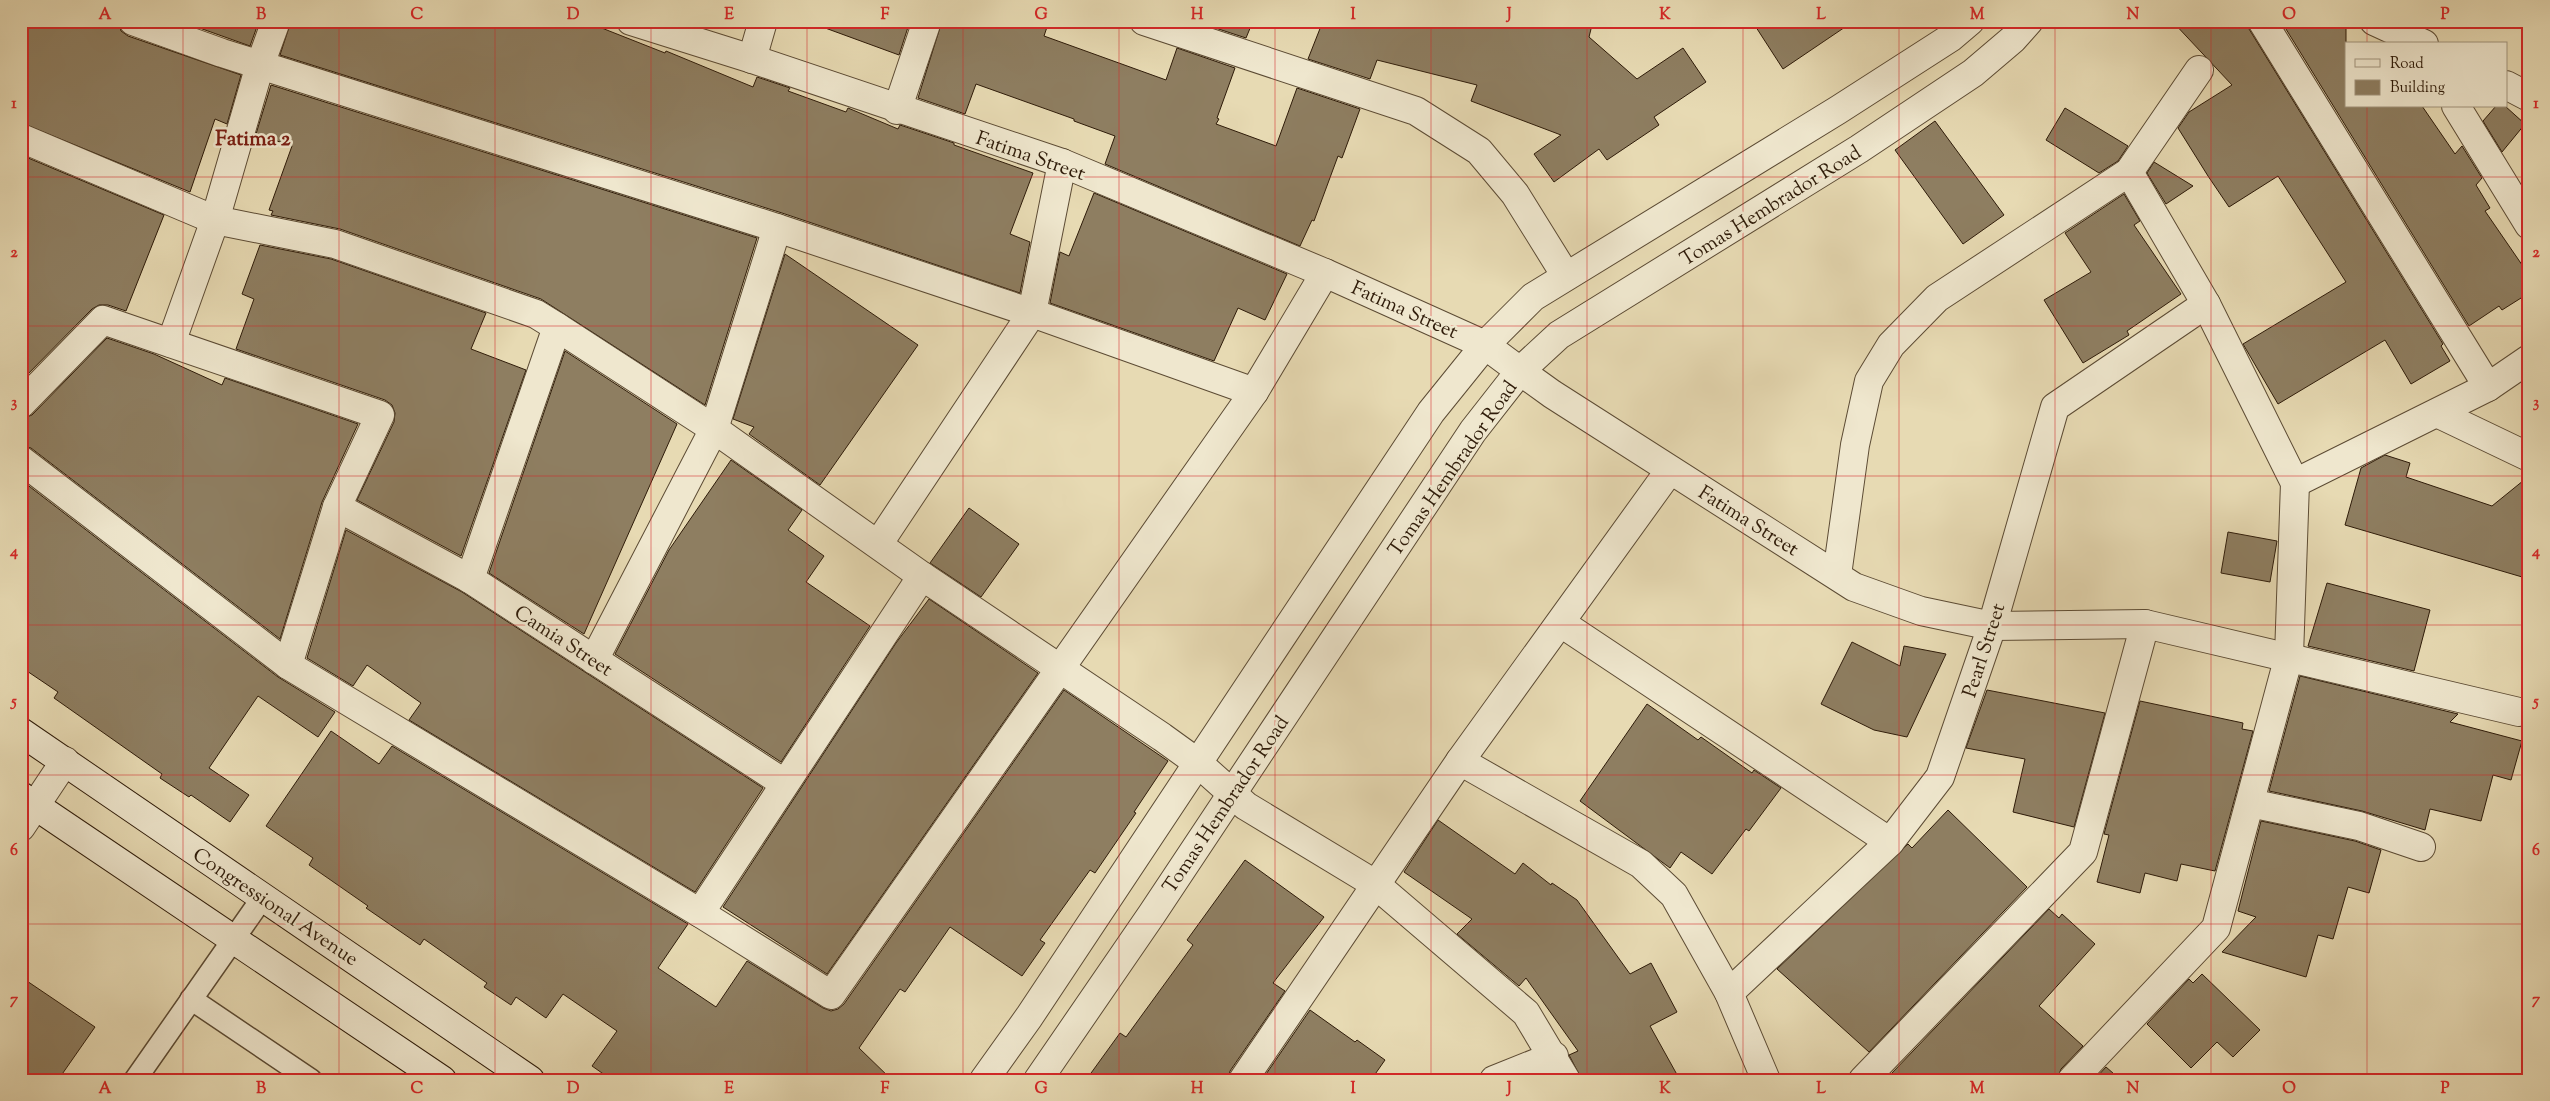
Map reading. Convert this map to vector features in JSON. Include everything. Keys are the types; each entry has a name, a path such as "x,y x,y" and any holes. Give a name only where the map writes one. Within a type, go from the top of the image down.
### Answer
{"street":[{"path":"133,21 260,65 777,228 1032,314 1254,392"},
{"path":"171,343 215,220 260,65 276,21"},
{"name":"Fatima Street","path":"631,21 752,59 897,110 1062,163 1325,273 1485,345 1552,394 1854,587 1921,611 1992,626 2145,624 2288,656 2519,712"},
{"path":"752,59 764,21"},
{"path":"897,110 927,21"},
{"path":"1144,21 1226,46 1416,112 1479,151 1514,194 1566,276"},
{"path":"984,1080 1034,1009 1431,412 1485,345 1533,298 1838,110 1950,38 1970,21"},
{"name":"Tomas Hembrador Road","path":"1038,1080 1473,431 1520,372 1559,335 1859,150 1973,73 2013,39 2029,21"},
{"path":"2262,21 2488,387"},
{"path":"2374,21 2418,42"},
{"path":"1837,575 1855,445 1869,381 1891,345 1937,298 2129,172 2199,70"},
{"path":"2508,86 2529,96"},
{"path":"2457,108 2529,225"},
{"path":"21,138 215,220 335,244 536,314 714,429 878,543 922,576 1198,763 1260,815 1375,884 1526,1013 1554,1056 1566,1080"},
{"path":"878,543 1032,314 1062,163"},
{"path":"2072,1080 2216,928 2288,656 2295,483 2206,304 2129,172"},
{"path":"594,660 714,429 777,228"},
{"path":"21,460 288,665 700,913 831,996 1254,392 1325,273"},
{"name":"Pearl Street","path":"1729,993 1890,842 1940,777 1992,626 2055,407 2206,304"},
{"path":"21,404 102,320 380,415 337,507 288,665"},
{"path":"470,579 557,327"},
{"path":"2295,483 2488,387 2529,359"},
{"path":"2437,413 2529,456"},
{"path":"1243,1080 1460,761 1670,470"},
{"name":"Camia Street","path":"337,507 470,579 784,784"},
{"path":"700,913 922,576"},
{"path":"1560,623 1890,842"},
{"path":"1863,1080 2083,852 2145,624"},
{"name":"Congressional Avenue","path":"21,732 530,1080"},
{"path":"65,761 26,810 232,938 442,1080"},
{"path":"1460,761 1641,864 1674,895 1729,993 1766,1080"},
{"path":"2250,803 2359,826 2421,847"},
{"path":"1494,1080 1554,1056"}],"lane":[{"path":"136,1080 232,938 263,897"},
{"path":"191,999 310,1080"}],"building":[{"path":"21,21 118,21 121,31 128,36 241,75 227,124 215,119 190,192 21,123"},
{"path":"180,21 259,21 250,46"},
{"path":"291,21 584,21 665,53 666,51 753,87 757,77 790,88 788,91 846,112 848,108 898,129 900,125 954,143 954,145 1033,173 1010,234 1030,242 1020,293 782,213 280,55"},
{"path":"818,21 910,21 899,55 817,25"},
{"path":"942,21 1049,21 1044,36 1166,80 1177,48 1235,68 1216,124 1276,146 1297,88 1360,109 1342,158 1338,156 1314,221 1312,220 1300,246 1105,164 1115,136 1074,121 1074,119 976,84 965,114 918,98"},
{"path":"1194,21 1253,21 1246,38"},
{"path":"1323,21 1593,21 1589,37 1637,79 1683,48 1706,82 1654,117 1659,125 1607,160 1599,149 1554,182 1534,154 1561,135 1471,101 1477,85 1377,60 1370,79 1308,59"},
{"path":"1752,21 1854,21 1783,69"},
{"path":"2172,21 2246,21 2249,29 2443,344 2441,346 2450,361 2411,384 2385,340 2278,404 2243,344 2346,282 2278,176 2229,207 2208,176 2178,128 2189,112 2232,85"},
{"path":"2281,21 2346,21 2345,108 2423,108 2455,154 2462,146 2482,178 2476,185 2490,208 2485,211 2529,275 2529,293 2502,310 2499,306 2469,326"},
{"path":"271,85 757,238 705,405 541,299 340,229 271,215 273,211 269,210 292,146 256,134"},
{"path":"2065,108 2128,146 2118,161 2099,173 2046,140"},
{"path":"2494,108 2507,108 2525,124 2502,152 2483,121"},
{"path":"1935,121 2004,215 1963,244 1895,150"},
{"path":"21,155 164,215 126,311 108,305 99,305 92,309 21,381"},
{"path":"2154,162 2193,186 2166,204 2147,173"},
{"path":"1094,193 1287,274 1265,320 1238,308 1214,361 1050,303 1060,252 1069,256"},
{"path":"2124,194 2140,221 2134,225 2181,294 2127,331 2129,335 2083,363 2044,300 2091,272 2065,233"},
{"path":"260,245 331,259 486,313 471,349 526,370 461,556 357,500 394,422 395,413 392,405 385,400 236,349 254,299 242,294"},
{"path":"785,254 918,345 820,485 749,434 754,427 733,419"},
{"path":"107,338 154,354 222,385 225,378 358,424 322,502 280,639 31,448 21,445 21,419 32,415"},
{"path":"565,351 677,424 584,634 489,573"},
{"path":"2385,455 2410,463 2406,477 2492,506 2529,476 2529,579 2345,525 2361,468"},
{"path":"731,460 802,510 788,530 824,556 806,582 870,626 781,762 615,654 669,550"},
{"path":"21,480 278,677 335,712 318,737 258,696 209,768 249,795 230,822 191,795 189,797 160,778 162,774 54,698 58,692 21,667"},
{"path":"969,508 1019,544 981,597 930,563"},
{"path":"346,530 462,592 763,788 695,892 409,720 421,703 367,665 353,686 307,658"},
{"path":"2228,532 2277,541 2270,582 2221,573"},
{"path":"2327,583 2430,610 2414,671 2308,646"},
{"path":"929,599 1038,673 827,974 723,907 896,643"},
{"path":"1852,642 1900,666 1904,646 1946,654 1907,737 1874,730 1821,704"},
{"path":"2300,676 2458,714 2450,722 2522,741 2511,780 2493,775 2481,821 2430,809 2425,830 2362,811 2269,791"},
{"path":"1064,690 1168,761 1134,812 1136,813 1095,873 1090,870 1040,940 1045,943 1022,976 950,927 905,992 900,989 859,1048 892,1080 612,1080 592,1066 617,1031 563,994 546,1018 516,997 511,1005 484,987 487,983 424,939 420,945 366,908 368,906 309,865 313,858 266,826 331,731 379,764 392,746 688,924 658,968 716,1007 747,961 823,1008 831,1011 838,1009 844,1004"},
{"path":"1987,690 2105,713 2074,827 2013,812 2025,759 1966,748"},
{"path":"2140,701 2243,723 2242,729 2253,731 2215,871 2181,864 2177,881 2145,873 2140,893 2097,882 2109,835 2104,834"},
{"path":"1647,704 1698,740 1701,737 1752,773 1754,770 1781,788 1749,831 1746,829 1712,874 1681,852 1670,868 1580,801"},
{"path":"1948,810 2027,887 1869,1052 1777,969 1908,844 1912,848"},
{"path":"1438,820 1515,874 1523,863 1551,885 1552,883 1577,900 1630,974 1651,963 1677,1012 1650,1026 1680,1080 1582,1080 1569,1055 1578,1051 1526,978 1519,986 1457,934 1472,919 1404,872"},
{"path":"2261,821 2355,841 2381,850 2369,893 2348,887 2333,939 2318,935 2306,977 2222,952 2256,917 2238,911"},
{"path":"1245,860 1324,917 1273,983 1285,991 1230,1071 1228,1080 1086,1080 1120,1033 1126,1037 1193,945 1187,940"},
{"path":"2049,909 2059,918 2062,914 2095,944 2039,1006 2083,1046 2061,1069 2057,1080 1899,1080 1892,1073"},
{"path":"2202,974 2260,1030 2233,1057 2217,1042 2191,1068 2147,1024 2189,979 2193,983"},
{"path":"21,977 95,1027 58,1080 21,1080"},
{"path":"1310,1010 1355,1042 1357,1040 1385,1060 1371,1080 1262,1080"},
{"path":"2106,1067 2121,1080 2094,1080"}],"district":[{"name":"Fatima 2","path":"253,138"}]}
